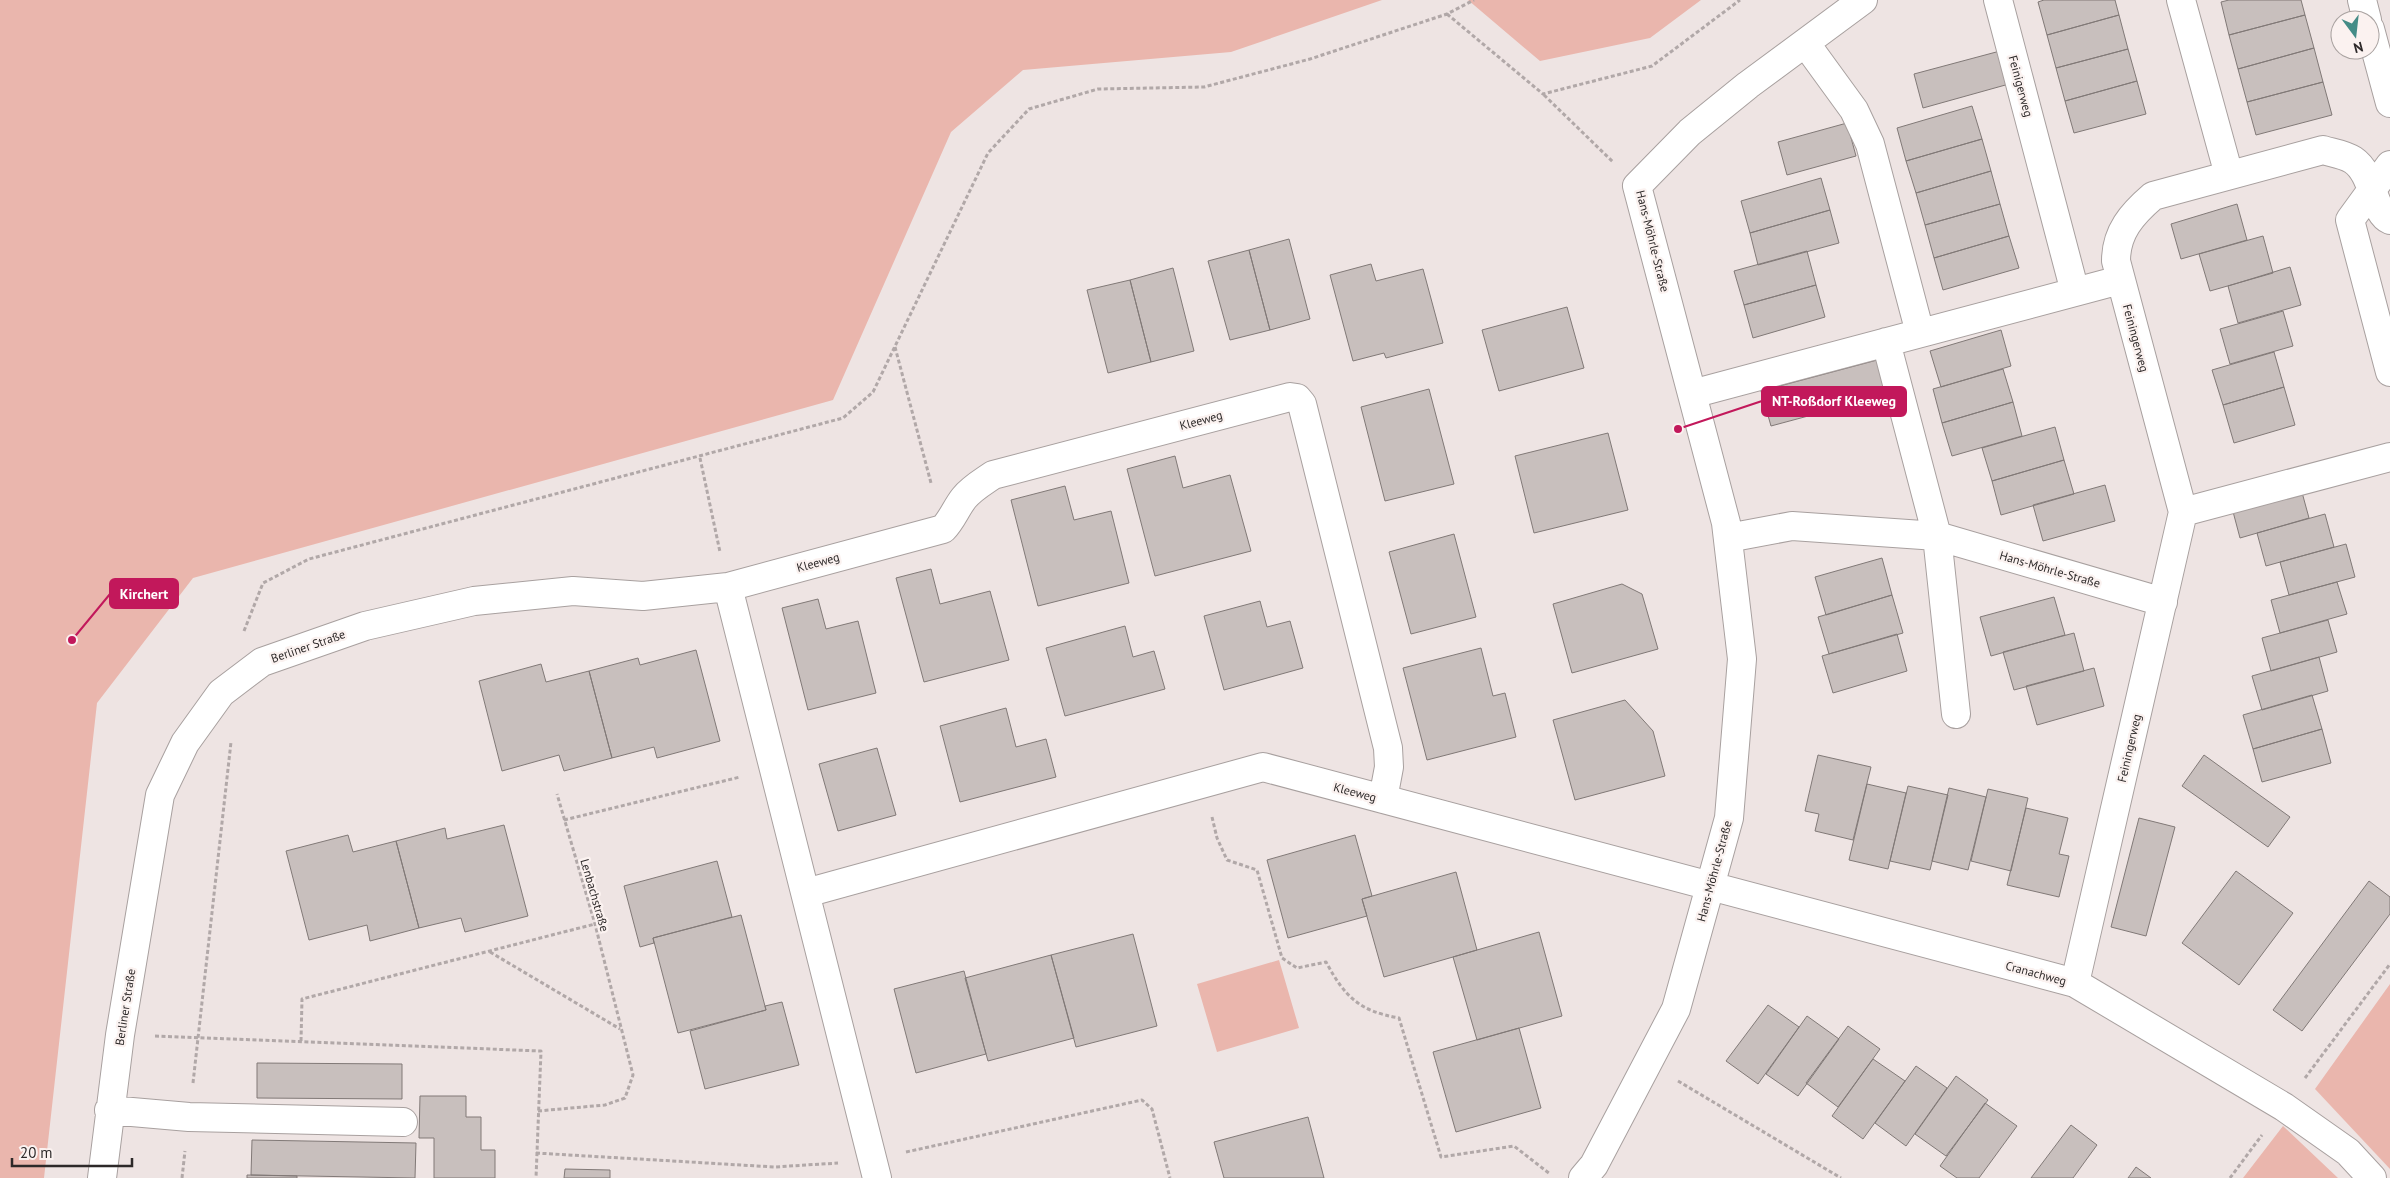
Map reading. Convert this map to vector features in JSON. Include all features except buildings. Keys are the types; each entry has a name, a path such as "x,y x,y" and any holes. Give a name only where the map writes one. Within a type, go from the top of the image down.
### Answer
{"street":[{"name":"Hans-Möhrle-Straße","path":"1583,1178 1594,1164 1676,1009 1729,818 1742,659 1726,523 1638,186 1690,132 1748,85 1806,44 1863,0"},
{"name":"Feinigerweg","path":"1998,0 2076,292"},
{"path":"2181,0 2229,175"},
{"path":"1806,44 1854,110 1870,144 1920,333"},
{"path":"2378,60 2390,103"},
{"name":"Feiningerweg","path":"2075,983 2183,512 2120,280 2116,261 2116,246 2123,229 2136,210 2153,196 2323,150 2340,154 2355,161 2366,175 2374,190 2380,212 2384,218 2390,220"},
{"path":"2390,165 2374,190 2354,212 2350,220 2390,372"},
{"path":"1692,394 2120,280"},
{"path":"1886,342 1937,536 1956,714"},
{"name":"Kleeweg","path":"728,587 943,529 951,520 964,498 977,485 993,476 1290,397 1297,398 1302,404 1388,748 1389,767 1383,800"},
{"path":"2183,512 2390,456"},
{"name":"Hans-Möhrle-Straße","path":"1728,538 1792,526 1937,536 2163,602"},
{"path":"728,587 877,1178"},
{"name":"Berliner Straße","path":"102,1178 109,1110 120,1035 160,795 184,743 221,693 262,662 365,626 474,601 573,592 642,596 728,587"},
{"name":"Kleeweg","path":"806,893 1263,767 1710,887"},
{"name":"Cranachweg","path":"1710,887 2075,983 2284,1107 2348,1152 2372,1178"},
{"path":"109,1110 189,1117 403,1122"}],"path":[{"path":"242,638 262,583 309,559 843,418 873,392 988,153 1029,109 1098,89 1204,87 1310,59 1447,14 1474,0"},
{"path":"1543,94 1652,66 1740,0"},
{"path":"1447,14 1543,94 1638,186"},
{"path":"895,346 943,529"},
{"path":"700,457 728,587"},
{"path":"182,1178 232,746 221,693"},
{"path":"564,820 774,769"},
{"path":"1203,785 1217,838 1227,860 1258,870 1282,958 1297,968 1326,962 1339,985 1359,1006 1378,1014 1399,1018 1441,1157 1514,1146 1555,1178"},
{"name":"Lenbachstraße","path":"538,1111 605,1105 625,1098 633,1075 595,924 557,794"},
{"path":"300,1041 302,999 595,924"},
{"path":"489,952 620,1029"},
{"path":"2230,1178 2390,964"},
{"path":"120,1035 198,1036 541,1051 536,1178"},
{"path":"1647,1063 1841,1178"}],"shaded area":[{"path":"0,0 1382,0 1231,52 1023,70 951,132 833,400 193,578 97,703 44,1178 0,1178"},
{"path":"1468,0 1701,0 1650,38 1540,61"},
{"path":"1279,960 1299,1028 1217,1052 1197,984"},
{"path":"2390,984 2390,1169 2315,1089"},
{"path":"2283,1126 2338,1178 2243,1178"}],"place":[{"name":"NT-Roßdorf Kleeweg","path":"1678,429"},
{"name":"Kirchert","path":"72,640"}]}
